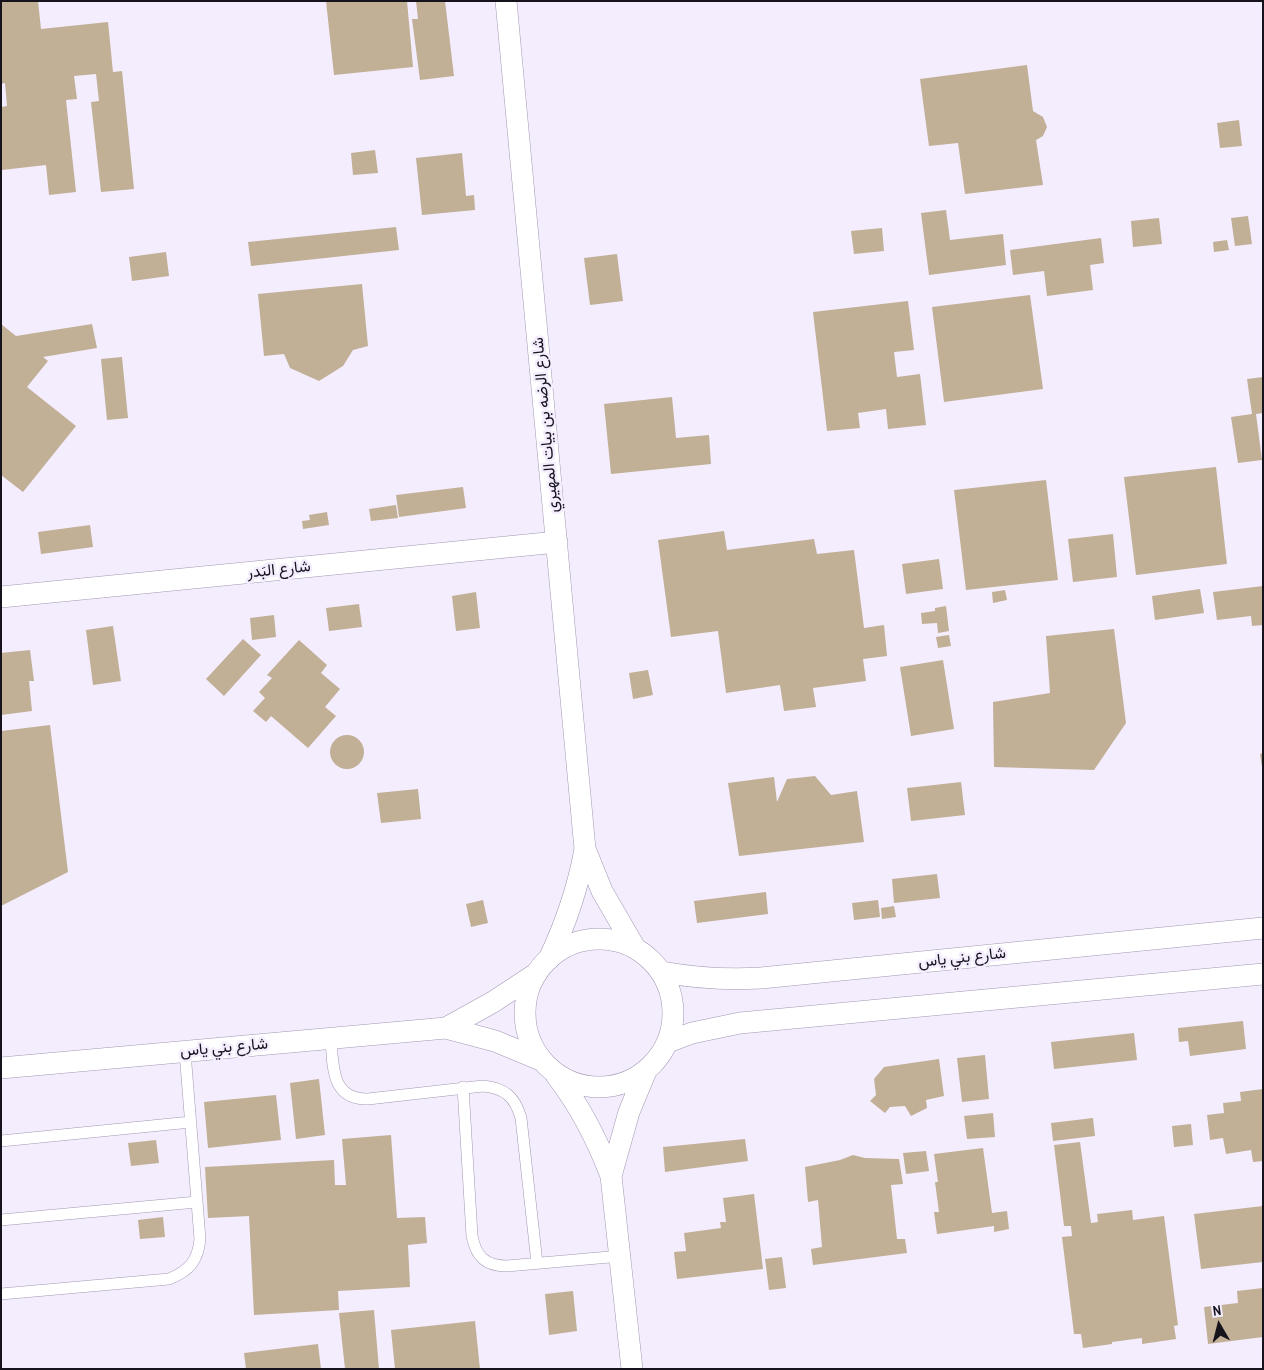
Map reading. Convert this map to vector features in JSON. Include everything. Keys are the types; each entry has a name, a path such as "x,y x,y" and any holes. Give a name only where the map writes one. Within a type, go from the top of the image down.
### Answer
{"street":[{"name":"شارع الرضه بن بيات المهيري","path":"506,1 585,850 579,880 570,909 543,966"},
{"name":"شارع البَدر","path":"1,597 557,542"},
{"name":"شارع الرضه بن بيات المهيري","path":"585,850 602,890 635,948"},
{"name":"شارع بني ياس","path":"662,972 711,979 761,978 1263,928"},
{"path":"548,1067 572,1082 592,1087 611,1087 630,1081 646,1071 659,1058 668,1042 673,1024 674,1006 670,989 662,972 650,959 635,948 618,942 600,939 581,942 564,948 543,966 529,989 525,1008 526,1026 532,1044 548,1067 582,1112 603,1153 611,1176 632,1369"},
{"name":"شارع بني ياس","path":"446,1028 493,1002 543,966"},
{"path":"668,1042 692,1033 740,1023 1263,974"},
{"name":"شارع بني ياس","path":"1,1068 446,1028 494,1041 548,1067"},
{"path":"611,1176 629,1112 646,1071"}],"lane":[{"path":"331,1038 336,1082 341,1090 349,1096 358,1099 483,1086 494,1087 504,1091 512,1098 518,1108 520,1118 537,1264"},
{"path":"1,1294 169,1279 178,1276 192,1264 199,1248 200,1239 185,1052"},
{"path":"463,1087 472,1236 474,1245 483,1259 490,1264 507,1266 621,1256"},
{"path":"1,1141 191,1122"},
{"path":"1,1220 197,1202"}],"building":[{"path":"1,1 38,1 41,29 108,22 113,72 122,71 134,189 101,192 91,102 99,101 96,74 74,76 77,99 66,100 76,192 49,195 46,165 2,170 1,107 7,106 5,83 1,84"},
{"path":"326,1 407,1 413,67 334,75"},
{"path":"416,1 445,1 454,76 420,80 412,19 418,19"},
{"path":"1027,65 1033,111 1043,117 1047,127 1043,136 1036,140 1043,185 965,194 958,143 929,146 920,79"},
{"path":"1239,120 1242,146 1220,148 1217,123"},
{"path":"375,150 378,173 353,175 351,153"},
{"path":"462,153 466,196 474,195 475,210 422,215 416,158"},
{"path":"946,210 950,240 1003,234 1006,265 929,275 921,213"},
{"path":"1248,216 1252,244 1235,246 1231,218"},
{"path":"1159,218 1162,244 1133,247 1131,221"},
{"path":"396,227 399,250 251,266 248,242"},
{"path":"882,228 884,251 854,254 851,231"},
{"path":"1101,238 1104,263 1090,265 1093,290 1047,296 1044,271 1013,275 1010,250"},
{"path":"1227,240 1229,250 1214,252 1213,242"},
{"path":"166,252 169,276 132,281 129,257"},
{"path":"617,254 623,301 590,305 584,258"},
{"path":"362,284 368,346 353,350 343,366 319,381 290,368 284,354 264,356 258,294"},
{"path":"1030,295 1043,389 944,402 932,307"},
{"path":"908,301 914,350 894,352 897,377 920,374 926,425 888,429 886,409 858,413 860,428 827,431 813,312"},
{"path":"1,324 16,336 92,324 97,348 43,357 48,361 27,387 76,426 23,492 1,475"},
{"path":"122,357 128,418 107,420 101,359"},
{"path":"1263,377 1263,413 1256,414 1262,460 1238,463 1231,417 1252,414 1247,379"},
{"path":"672,397 676,438 709,435 711,464 611,474 604,404"},
{"path":"1216,467 1227,564 1136,575 1124,477"},
{"path":"1046,480 1058,580 966,590 954,490"},
{"path":"463,487 466,508 399,517 396,495"},
{"path":"396,505 398,518 371,521 369,509"},
{"path":"327,512 329,525 303,529 302,521 310,520 309,515"},
{"path":"90,525 93,547 41,554 38,532"},
{"path":"724,531 727,550 814,539 817,554 854,550 864,628 884,625 887,656 863,659 866,681 813,688 816,707 784,711 780,685 726,693 718,631 671,637 658,540"},
{"path":"1113,534 1117,577 1073,582 1068,539"},
{"path":"939,559 943,589 906,594 902,564"},
{"path":"1263,586 1263,625 1252,626 1251,616 1217,620 1213,592"},
{"path":"1200,589 1204,613 1155,620 1152,596"},
{"path":"1005,590 1007,600 993,603 992,592"},
{"path":"476,592 480,628 456,631 452,596"},
{"path":"359,604 362,627 329,631 326,608"},
{"path":"946,606 949,631 938,633 937,623 922,624 921,613 935,611 935,608"},
{"path":"274,615 276,637 252,640 250,618"},
{"path":"113,626 121,681 93,685 86,630"},
{"path":"1114,629 1126,723 1094,770 994,767 993,702 1050,693 1046,636"},
{"path":"949,635 951,646 938,648 936,637"},
{"path":"243,639 261,655 224,696 206,679"},
{"path":"299,640 327,665 321,673 340,689 325,707 336,716 308,748 271,716 266,722 253,711 265,698 259,692 272,678 267,675"},
{"path":"30,650 34,681 29,681 32,711 1,715 1,653"},
{"path":"943,660 954,729 911,736 900,667"},
{"path":"648,670 653,695 633,699 629,673"},
{"path":"50,725 68,872 1,906 1,731"},
{"path":"347,735 354,736 359,740 363,745 363,759 359,764 354,768 347,769 340,768 335,764 331,759 330,752 331,745 335,740 340,736"},
{"path":"1263,753 1263,767 1262,767 1260,754"},
{"path":"815,776 831,795 857,791 864,842 739,856 728,783 774,777 777,802 787,779"},
{"path":"961,782 965,815 911,821 907,788"},
{"path":"418,789 421,819 381,823 377,793"},
{"path":"937,874 940,898 894,903 892,879"},
{"path":"766,892 768,914 697,923 694,901"},
{"path":"483,900 488,923 471,927 466,904"},
{"path":"878,900 880,917 854,920 852,903"},
{"path":"894,906 896,917 882,919 881,908"},
{"path":"1243,1021 1246,1049 1190,1056 1188,1041 1179,1042 1178,1028"},
{"path":"1134,1033 1137,1060 1054,1069 1051,1042"},
{"path":"985,1055 989,1099 962,1102 957,1058"},
{"path":"939,1059 944,1096 926,1100 927,1108 911,1116 905,1106 890,1107 885,1113 870,1101 876,1095 874,1079 884,1067"},
{"path":"319,1079 325,1135 296,1139 290,1083"},
{"path":"1263,1089 1263,1161 1253,1162 1251,1150 1226,1154 1223,1138 1210,1140 1207,1115 1224,1113 1223,1103 1241,1101 1240,1092"},
{"path":"276,1095 281,1140 208,1148 204,1102"},
{"path":"993,1113 995,1137 967,1139 964,1116"},
{"path":"1093,1118 1095,1136 1053,1141 1051,1123"},
{"path":"1191,1124 1193,1145 1174,1147 1172,1126"},
{"path":"391,1135 397,1218 425,1217 427,1243 408,1245 410,1287 338,1291 339,1310 254,1315 249,1216 208,1218 205,1167 334,1160 335,1185 346,1185 342,1139"},
{"path":"745,1139 748,1161 665,1172 663,1147"},
{"path":"156,1140 159,1163 131,1166 128,1143"},
{"path":"1080,1142 1091,1223 1098,1222 1097,1214 1132,1210 1133,1220 1164,1216 1178,1325 1174,1326 1176,1339 1142,1344 1142,1338 1083,1348 1081,1334 1074,1334 1062,1237 1072,1236 1071,1226 1064,1226 1054,1145"},
{"path":"983,1148 992,1213 1007,1211 1009,1229 994,1232 994,1226 937,1234 934,1212 939,1212 935,1182 938,1182 934,1154"},
{"path":"926,1151 929,1171 906,1174 903,1153"},
{"path":"853,1155 865,1158 899,1159 903,1184 891,1185 897,1239 905,1239 907,1253 813,1265 811,1249 822,1247 818,1200 808,1202 805,1167 840,1160"},
{"path":"754,1194 763,1269 677,1279 674,1252 686,1251 684,1233 721,1228 720,1222 726,1222 723,1198"},
{"path":"1263,1206 1263,1262 1201,1269 1194,1214"},
{"path":"163,1217 165,1237 140,1239 138,1220"},
{"path":"782,1257 786,1288 769,1290 765,1259"},
{"path":"1263,1288 1263,1337 1208,1344 1204,1307 1238,1303 1237,1291"},
{"path":"573,1291 577,1331 549,1335 545,1294"},
{"path":"374,1310 379,1369 345,1369 339,1313"},
{"path":"475,1321 480,1369 395,1369 391,1330"},
{"path":"318,1344 321,1369 246,1369 244,1353"}]}
